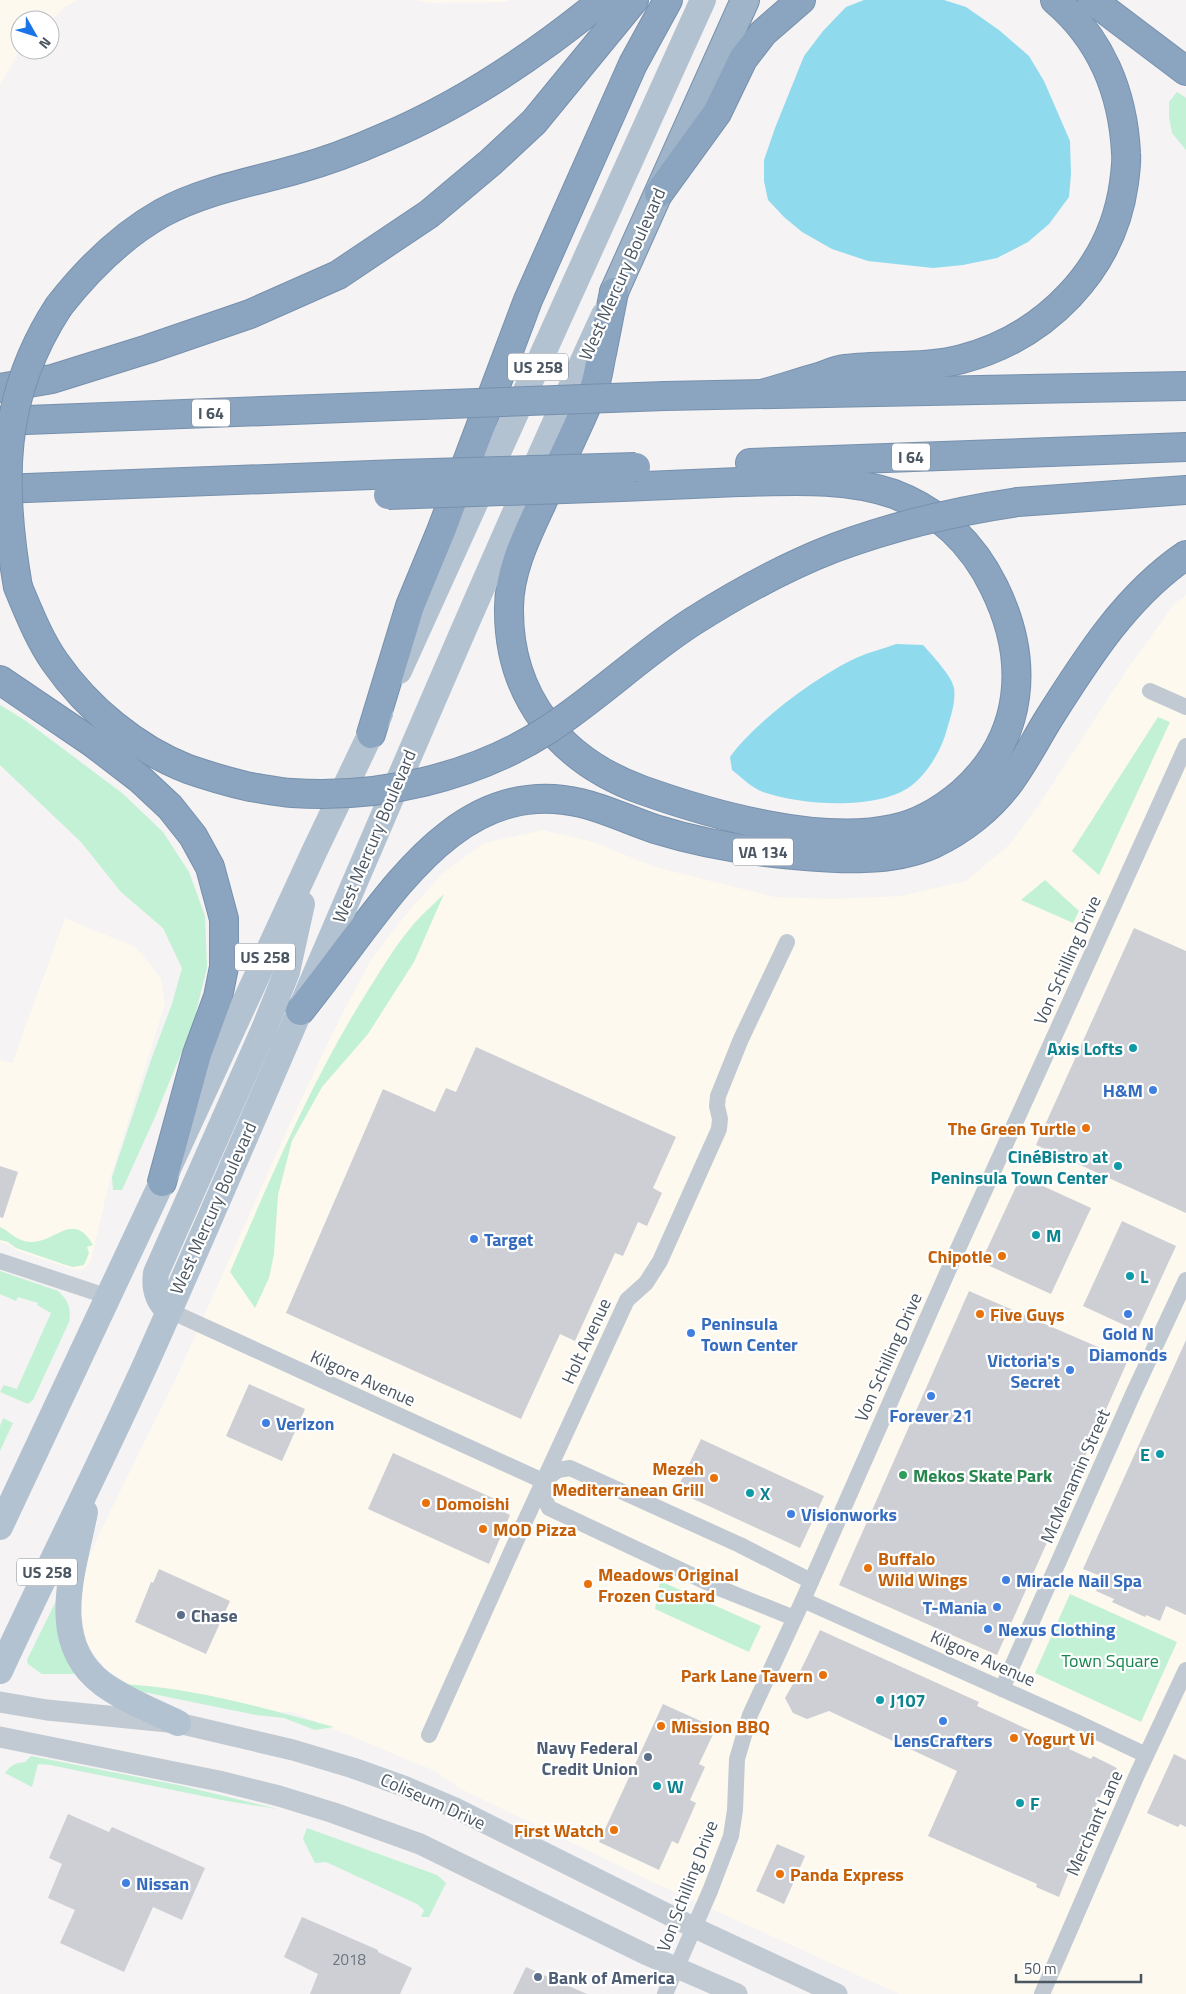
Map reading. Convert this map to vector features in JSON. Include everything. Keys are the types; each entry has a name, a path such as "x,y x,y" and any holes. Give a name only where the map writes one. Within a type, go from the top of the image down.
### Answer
{"highway":[{"path":"603,0 572,26 501,76 384,138 299,169 205,194 164,213 130,234 100,259 79,280 59,306 42,332 24,368 12,405 1,470 1,504 4,533 18,587 33,625 55,662 80,694 111,722 129,737 186,768 250,787 291,793 332,793 386,789 439,778 484,763 546,731 692,623 777,574 832,548 888,530 982,508 1018,502 1186,490"},
{"path":"0,388 52,379 148,349 250,314 338,275 429,214 491,162 534,122 634,0"},
{"path":"371,734 410,606 441,531 528,300 632,64 668,0"},
{"name":"West Mercury Boulevard","path":"614,292 745,0"},
{"path":"659,193 717,113 743,59 763,33 801,0"},
{"path":"765,393 843,369 961,360 995,348 1030,329 1060,307 1084,279 1106,245 1121,202 1127,160 1125,128 1108,68 1090,38 1072,14 1055,0"},
{"path":"1092,0 1186,71"},
{"path":"614,292 595,386 520,551 512,582 508,608 512,643 519,674 530,700 546,725 558,740 588,764 630,786 677,803 717,814 758,823 815,831 862,833 895,829 923,818 951,802 974,782 992,759 1004,736 1013,709 1017,686 1016,656 1006,613 981,562 966,543 942,521 906,499 862,485 629,477"},
{"name":"I 64","path":"0,421 765,393 1186,386"},
{"name":"I 64","path":"0,489 282,479 393,485 629,477 1186,447"},
{"name":"VA 134","path":"300,1011 390,894 433,846 472,818 518,801 548,799 584,803 657,830 711,844 763,852 805,856 866,858 902,854 931,845 957,831 985,810 1010,782 1101,640 1124,610 1186,555"},
{"path":"0,680 93,743 140,779 170,807 192,836 210,867 224,919 224,968 218,997 197,1054 162,1182"}],"main road":[{"name":"US 258","path":"0,1527 109,1297 315,850 371,734 703,0"},
{"name":"West Mercury Boulevard","path":"0,1671 146,1362 300,1011 348,894 528,480 614,292"},
{"path":"168,1310 160,1302 154,1284 156,1273 264,1030 287,972 315,850"},
{"path":"93,1472 69,1590 68,1608 72,1640 78,1655 89,1671 102,1683 121,1695 178,1723"}],"street":[{"path":"1150,691 1186,707"},
{"name":"Von Schilling Drive","path":"665,1994 695,1928 731,1836 735,1810 735,1772 740,1746 750,1715 803,1600 948,1271 1186,746"},
{"name":"Holt Avenue","path":"429,1735 627,1300 646,1282 660,1261 719,1129 718,1096 741,1039 787,942"},
{"path":"0,1261 109,1297"},
{"name":"McMenamin Street","path":"1002,1689 1129,1403 1186,1280"},
{"name":"Kilgore Avenue","path":"168,1310 543,1481"},
{"path":"794,1618 719,1588 549,1508 544,1497 543,1481 558,1470 570,1468 740,1545 811,1581"},
{"name":"Kilgore Avenue","path":"803,1600 1146,1755"},
{"name":"Merchant Lane","path":"1042,1994 1146,1755 1186,1670"},
{"name":"Coliseum Drive","path":"0,1702 47,1710 178,1723 293,1750 354,1768 455,1808 695,1928 837,1994"},
{"path":"0,1737 219,1781 279,1796 334,1813 420,1844 737,1994"}],"shaded area":[{"path":"0,0 78,0 60,12 60,10 10,10 10,60 14,60 0,85"},
{"path":"415,0 510,0 504,2 430,3"},
{"name":"Peninsula Town Center","path":"1186,595 1186,1994 899,1994 657,1884 461,1789 435,1771 293,1712 255,1712 132,1685 106,1670 87,1644 79,1605 86,1565 102,1528 178,1374 292,1119 337,1024 372,958 413,906 443,873 484,843 543,830 593,842 655,867 775,897 833,899 900,896 966,881 1009,845 1042,800 1124,674 1175,603"},
{"path":"65,918 137,948 161,978 165,1004 110,1179 91,1261 84,1269 75,1270 17,1251 9,1245 0,1242 0,1060 12,1063"}],"green space":[{"path":"1177,92 1186,98 1186,150 1172,133 1169,117 1169,102"},
{"path":"0,705 26,721 122,793 163,832 189,872 205,916 207,968 193,1024 155,1117 122,1190 113,1190 112,1177 172,1004 182,968 163,928 121,892 81,842 0,765"},
{"path":"1158,717 1170,722 1099,875 1072,851"},
{"path":"1045,880 1079,911 1073,923 1021,900"},
{"path":"444,894 414,962 368,1034 322,1087 292,1141 278,1195 274,1254 269,1278 255,1308 230,1272 277,1164 328,1060 388,958 419,918"},
{"path":"0,1227 26,1242 40,1241 71,1229 78,1230 86,1235 93,1245 87,1247 89,1253 84,1265 73,1267 16,1248 8,1242 0,1240"},
{"path":"0,1271 58,1291 67,1301 69,1309 69,1322 33,1400 28,1404 0,1392 4,1385 17,1389 51,1313 37,1305 38,1303 18,1297 16,1301 0,1294"},
{"path":"3,1418 13,1423 0,1451 0,1426"},
{"path":"660,1581 761,1626 749,1652 655,1609"},
{"name":"Town Square","path":"1070,1594 1177,1642 1141,1722 1035,1673"},
{"path":"56,1601 62,1647 75,1674 42,1674 28,1664 27,1660"},
{"path":"123,1684 203,1694 334,1727 315,1730 284,1718 256,1715 143,1692"},
{"path":"31,1756 183,1786 277,1809 227,1801 50,1765 38,1764 32,1787 5,1773 11,1766 25,1762"},
{"path":"307,1828 437,1875 446,1883 429,1917 421,1917 424,1910 417,1904 326,1862 315,1863 303,1839"}],"water":[{"path":"864,0 944,0 966,7 999,30 1029,56 1044,81 1070,141 1071,174 1069,197 1049,224 1028,242 997,258 963,265 933,268 868,261 832,249 802,232 768,200 764,181 764,160 804,56 823,31 846,7"},
{"path":"896,644 923,645 945,671 954,688 953,708 942,745 929,768 911,786 896,794 879,799 859,802 817,802 797,800 763,792 732,770 730,757 741,743 788,701 840,666 861,656"}],"building":[{"name":"Axis Lofts","path":"1134,928 1186,951 1186,1213 1036,1145"},
{"name":"Target","path":"476,1047 676,1137 653,1188 662,1193 647,1226 638,1222 623,1256 615,1253 575,1341 560,1334 521,1419 286,1313 383,1089 435,1112 446,1088 456,1092"},
{"path":"0,1166 18,1172 3,1218 0,1217"},
{"name":"M","path":"1021,1176 1091,1208 1051,1294 981,1262"},
{"name":"L","path":"1122,1221 1176,1246 1137,1331 1083,1306"},
{"path":"969,1291 1128,1360 997,1655 839,1585"},
{"name":"E","path":"1186,1340 1186,1615 1166,1606 1160,1621 1146,1615 1145,1617 1112,1602 1114,1599 1096,1591 1103,1577 1083,1569"},
{"name":"Verizon","path":"249,1384 305,1409 282,1461 226,1436"},
{"name":"X","path":"701,1439 824,1496 800,1548 676,1491"},
{"path":"393,1453 508,1505 504,1512 510,1515 489,1564 368,1509"},
{"name":"Chase","path":"159,1569 230,1601 206,1654 135,1622 151,1582 153,1583"},
{"path":"820,1630 979,1702 977,1706 1051,1740 1053,1737 1061,1738 1071,1745 1069,1749 1091,1759 1093,1756 1117,1768 1106,1791 1103,1790 1092,1814 1097,1816 1083,1849 1079,1847 1059,1897 1036,1887 1037,1884 928,1836 957,1771 829,1711 807,1719 793,1713 785,1698 795,1682"},
{"name":"W","path":"663,1704 716,1728 699,1764 705,1767 690,1800 696,1803 678,1844 672,1841 659,1870 599,1842"},
{"path":"1174,1754 1186,1760 1186,1827 1180,1824 1178,1827 1147,1813"},
{"name":"Nissan","path":"68,1814 109,1832 112,1827 205,1868 182,1920 153,1907 124,1972 60,1943 75,1910 48,1898 62,1864 49,1858"},
{"name":"Panda Express","path":"777,1844 805,1856 784,1904 756,1891"},
{"path":"302,1917 378,1950 378,1952 412,1968 400,1994 310,1994 318,1974 284,1957"},
{"name":"Bank of America","path":"526,1967 548,1977 587,1994 513,1994"}],"place":[{"name":"Axis Lofts","path":"1133,1048"},
{"name":"H&M","path":"1153,1090"},
{"name":"The Green Turtle","path":"1086,1128"},
{"name":"CinéBistro at Peninsula Town Center","path":"1118,1166"},
{"name":"M","path":"1036,1235"},
{"name":"Target","path":"474,1239"},
{"name":"Chipotle","path":"1002,1256"},
{"name":"L","path":"1130,1276"},
{"name":"Five Guys","path":"980,1314"},
{"name":"Gold N Diamonds","path":"1128,1314"},
{"name":"Peninsula Town Center","path":"691,1333"},
{"name":"Victoria's Secret","path":"1070,1370"},
{"name":"Forever 21","path":"931,1396"},
{"name":"Verizon","path":"266,1423"},
{"name":"E","path":"1160,1454"},
{"name":"Mekos Skate Park","path":"903,1475"},
{"name":"Mezeh Mediterranean Grill","path":"714,1478"},
{"name":"X","path":"750,1493"},
{"name":"Domoishi","path":"426,1503"},
{"name":"Visionworks","path":"791,1514"},
{"name":"MOD Pizza","path":"483,1529"},
{"name":"Buffalo Wild Wings","path":"868,1568"},
{"name":"Miracle Nail Spa","path":"1006,1580"},
{"name":"Meadows Original Frozen Custard","path":"588,1584"},
{"name":"T-Mania","path":"997,1607"},
{"name":"Chase","path":"181,1615"},
{"name":"Nexus Clothing","path":"988,1629"},
{"name":"Park Lane Tavern","path":"823,1675"},
{"name":"J107","path":"880,1700"},
{"name":"LensCrafters","path":"943,1721"},
{"name":"Mission BBQ","path":"661,1726"},
{"name":"Yogurt Vi","path":"1014,1738"},
{"name":"Navy Federal Credit Union","path":"648,1757"},
{"name":"W","path":"657,1786"},
{"name":"F","path":"1020,1803"},
{"name":"First Watch","path":"614,1830"},
{"name":"Panda Express","path":"780,1874"},
{"name":"Nissan","path":"126,1883"},
{"name":"Bank of America","path":"538,1977"}]}
